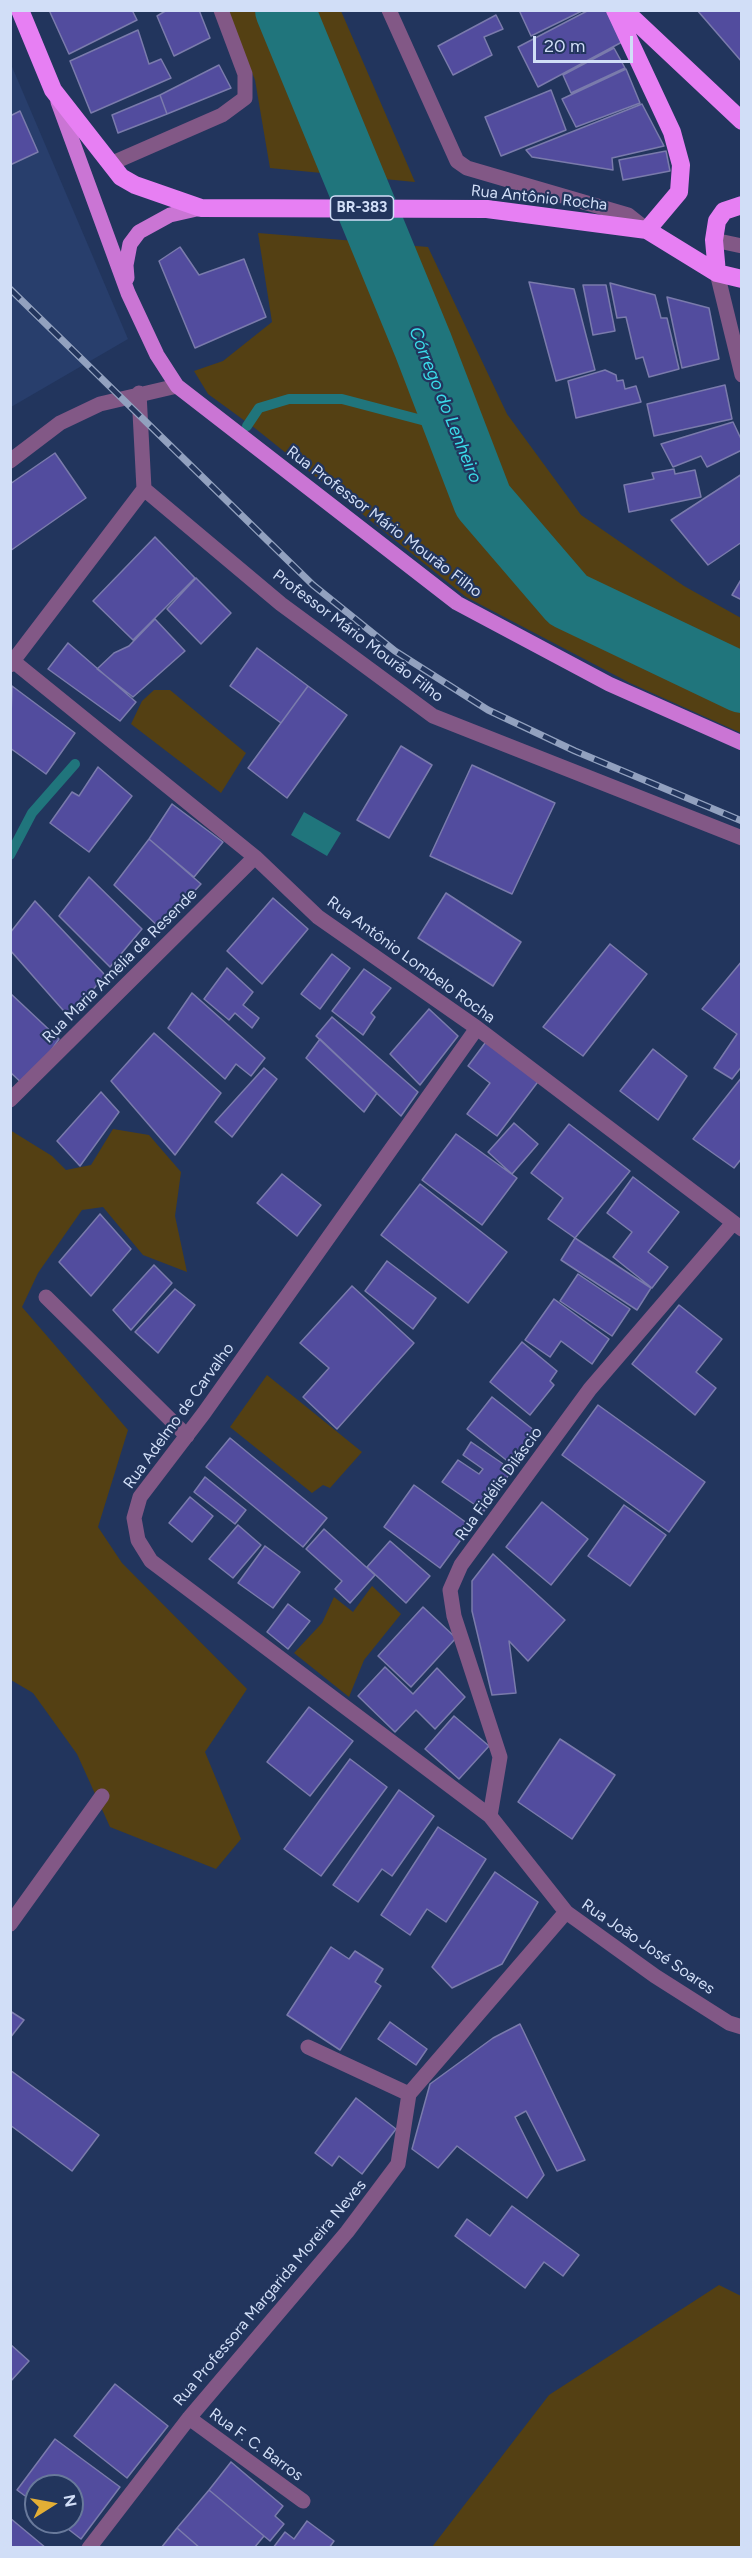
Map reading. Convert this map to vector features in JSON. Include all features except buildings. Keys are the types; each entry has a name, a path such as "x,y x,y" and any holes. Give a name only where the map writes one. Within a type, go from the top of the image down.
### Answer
{"highway":[{"name":"Rua Antônio Rocha","path":"20,10 54,90 121,177 135,185 201,208 487,209 647,230 717,273"},
{"path":"615,10 672,132 681,165 679,192 647,230"},
{"path":"624,10 741,121"},
{"path":"717,273 714,240 720,215 741,206"},
{"name":"BR-383","path":"717,273 741,279"}],"main road":[{"name":"Rua Antônio Rocha","path":"54,90 128,293"},
{"name":"Rua Antônio Rocha","path":"128,293 126,265 130,244 139,232 170,215 201,208"},
{"name":"Rua Professor Mário Mourão Filho","path":"128,293 157,355 177,386 457,603 609,684 741,743"}],"street":[{"path":"110,164 222,116 245,98 245,74 220,10"},
{"path":"389,10 457,161 467,168 628,215 647,230"},
{"path":"714,240 741,246"},
{"path":"717,273 741,375"},
{"path":"13,459 60,423 100,404 139,393 177,386"},
{"path":"12,663 144,489 139,393"},
{"name":"Professor Mário Mourão Filho","path":"144,489 281,604 433,716 741,838"},
{"name":"Rua Antônio Lombelo Rocha","path":"12,663 255,857 318,917 477,1028 737,1226"},
{"name":"Rua Maria Amélia de Resende","path":"10,1100 255,857"},
{"name":"Rua Adelmo de Carvalho","path":"477,1028 187,1436 140,1497 134,1518 138,1540 151,1561 490,1816 566,1912"},
{"name":"Rua Fidélis Diláscio","path":"490,1816 500,1757 454,1616 450,1590 461,1565 590,1389 737,1226"},
{"path":"46,1297 187,1436"},
{"path":"10,1924 102,1796"},
{"path":"308,2047 409,2094 566,1912"},
{"name":"Rua João José Soares","path":"566,1912 655,1976 729,2023 741,2027"},
{"name":"Rua Professora Margarida Moreira Neves","path":"89,2547 189,2418 348,2232 398,2164 409,2094"},
{"name":"Rua F. C. Barros","path":"189,2418 303,2501"}],"shaded area":[{"path":"227,11 341,11 415,182 270,168 255,80"},
{"path":"10,62 128,339 11,407 10,407"},
{"path":"258,233 428,247 507,414 581,515 684,586 741,618 741,733 630,683 466,597 256,429 208,394 194,371 223,361 272,322"},
{"path":"154,690 170,690 246,753 221,793 131,724 142,701"},
{"path":"304,812 341,833 327,856 291,835"},
{"path":"113,1129 149,1135 181,1172 175,1216 187,1272 143,1255 103,1207 82,1210 38,1273 22,1307 128,1430 98,1527 122,1563 247,1689 205,1752 241,1839 216,1869 110,1827 77,1754 33,1693 11,1680 10,1130 52,1156 66,1170 91,1165"},
{"path":"267,1375 362,1452 330,1488 323,1485 312,1493 230,1427"},
{"path":"372,1586 401,1614 364,1660 349,1697 294,1653 322,1623 334,1597 353,1612"},
{"path":"719,2285 741,2296 741,2547 432,2547 549,2395"}],"waterway":[{"name":"Córrego do Lenheiro","path":"285,10 423,345 483,501 568,600 742,683"},
{"path":"247,426 259,408 289,399 342,399 456,429"},
{"path":"10,855 32,813 75,764"}],"railway":[{"path":"10,289 313,585 395,651 488,710 575,751 742,821"}]}
